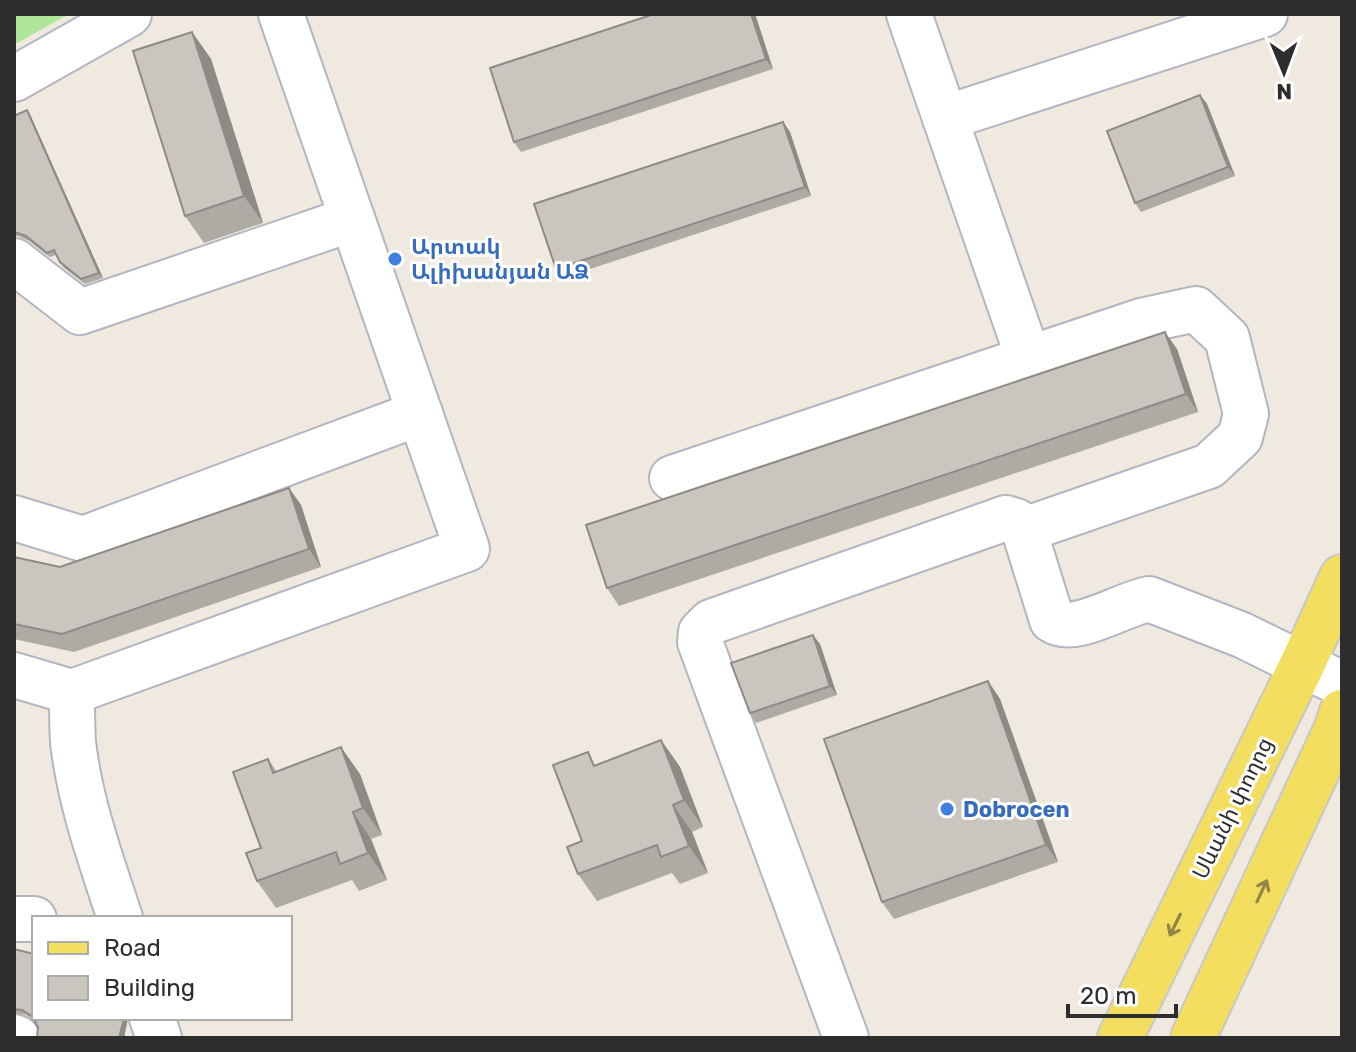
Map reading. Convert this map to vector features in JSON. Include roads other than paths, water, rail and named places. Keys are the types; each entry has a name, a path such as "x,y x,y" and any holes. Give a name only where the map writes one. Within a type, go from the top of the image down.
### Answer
{"main road":[{"name":"Սևանի փողոց","path":"1120,1038 1342,577"},
{"path":"1193,1038 1340,725"}],"street":[{"path":"14,79 129,14"},
{"path":"14,675 72,692 467,549 281,14"},
{"path":"909,14 1029,360"},
{"path":"945,118 1265,14"},
{"path":"14,261 80,312 352,219"},
{"path":"672,478 1141,321 1196,309 1227,338 1246,414 1240,437 1209,466 1024,530"},
{"path":"14,518 83,539 420,413"},
{"path":"846,1038 700,642 701,632 711,622 1006,518 1016,521 1024,530 1052,620 1059,626 1074,626 1149,599 1303,663 1342,684"},
{"path":"72,692 73,740 80,784 91,831 119,916"}],"place":[{"name":"Արտակ Ալիխանյան ԱՁ","path":"395,259"},
{"name":"Dobrocen","path":"947,809"}]}
